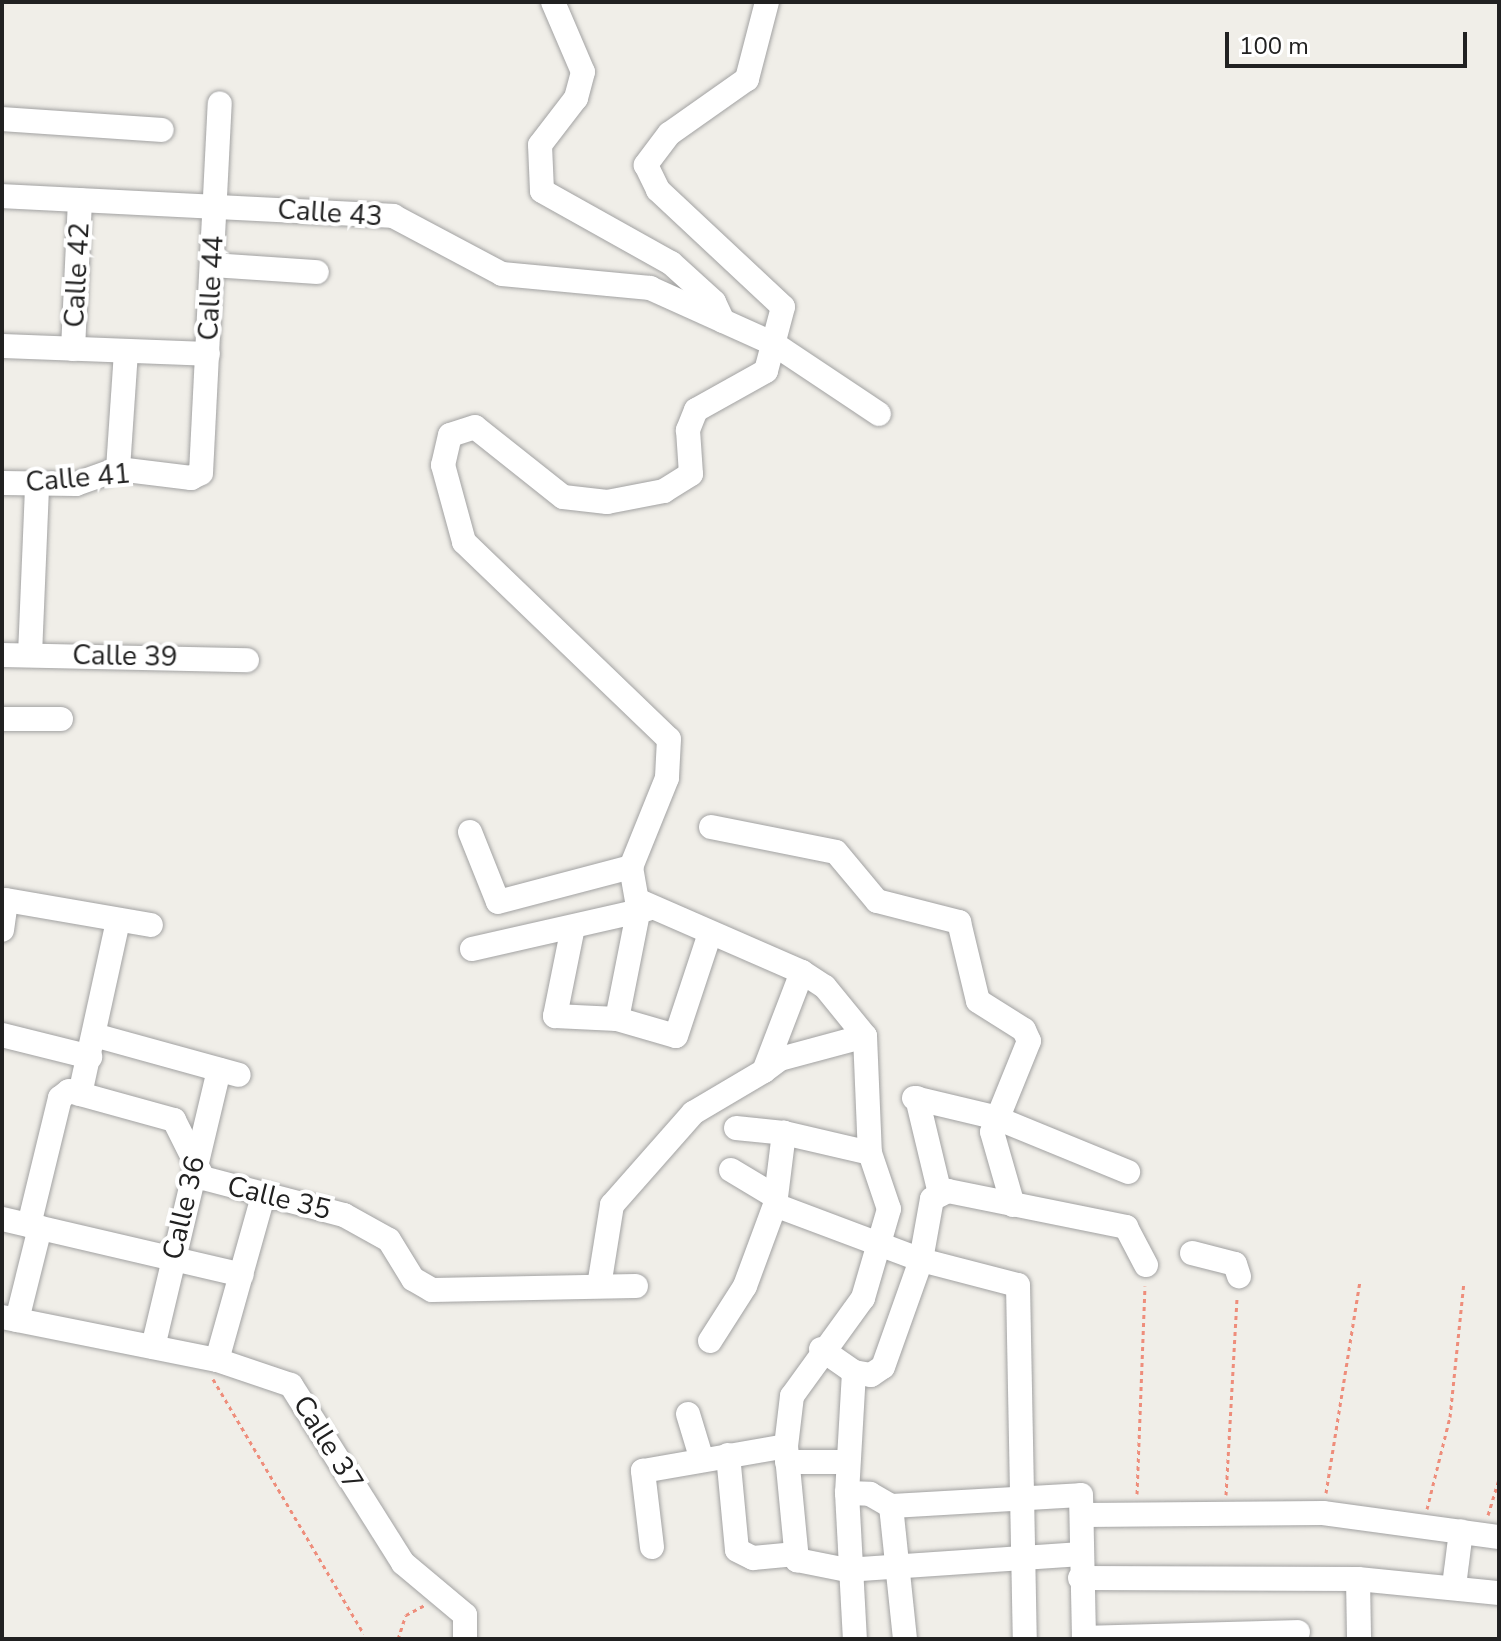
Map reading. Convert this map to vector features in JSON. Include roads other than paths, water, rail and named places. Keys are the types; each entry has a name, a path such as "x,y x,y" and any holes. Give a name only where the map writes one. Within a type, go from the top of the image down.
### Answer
{"street":[{"path":"553,2 583,72 576,98 540,145 542,191 671,263 714,302 723,321"},
{"path":"617,1019 643,911 637,900 631,867 667,778 669,739 464,542 442,447 460,428 487,432 545,484 582,503 664,491 691,474 688,430 696,410 758,379 783,316 778,299 658,190 646,165 661,141 747,79 767,2"},
{"name":"Calle 44","path":"201,473 220,103"},
{"path":"2,119 162,130"},
{"name":"Calle 43","path":"2,196 393,216 502,274 623,281 723,321 774,344 879,414"},
{"name":"Calle 42","path":"73,349 80,200"},
{"path":"213,265 317,272"},
{"name":"Calle 42","path":"2,346 208,354"},
{"path":"118,469 126,351"},
{"name":"Calle 41","path":"2,483 37,487 118,469 191,478 201,473"},
{"path":"30,655 37,487"},
{"name":"Calle 39","path":"2,655 247,660"},
{"path":"2,719 61,719"},
{"path":"711,827 836,852 877,901 959,922 978,1001 1024,1030 1029,1041 994,1117 1013,1205"},
{"path":"470,832 498,902 631,867"},
{"path":"2,930 4,896 118,921 151,925"},
{"path":"472,949 643,911 802,972 825,987 865,1036 870,1153 889,1209 863,1298 821,1349 792,1396 786,1454 796,1554 808,1568 847,1570 1022,1556 1080,1566 1358,1579 1454,1586 1499,1593"},
{"path":"9,1318 72,1093 92,1046 118,921"},
{"path":"573,927 555,1016 617,1019 676,1036 709,936"},
{"path":"764,1071 802,972"},
{"path":"2,1035 92,1046"},
{"path":"599,1286 612,1205 693,1113 794,1054 865,1036"},
{"name":"Calle 36","path":"92,1046 229,1072 193,1166 153,1347"},
{"name":"Calle 35","path":"72,1093 174,1120 193,1166 203,1178 344,1215 389,1240 413,1279 432,1290 636,1286"},
{"path":"940,1194 916,1098 994,1117 1128,1172"},
{"path":"736,1128 784,1133 870,1153"},
{"path":"710,1341 745,1286 775,1201 784,1133"},
{"path":"731,1170 775,1201 878,1244 921,1260 1018,1285 1025,1502 1022,1556 1025,1639"},
{"path":"821,1349 854,1372 871,1375 883,1367 921,1260 932,1199 940,1194 1126,1227 1146,1265"},
{"path":"208,1358 242,1275 263,1196"},
{"path":"2,1219 242,1275"},
{"path":"1192,1253 1235,1264 1239,1276"},
{"name":"Calle 37","path":"9,1318 208,1358 291,1385 403,1563 465,1627"},
{"path":"854,1372 848,1462 847,1570 855,1639"},
{"path":"688,1414 702,1460"},
{"path":"652,1547 643,1471 728,1455 786,1454 848,1462"},
{"path":"728,1455 737,1550 753,1558 796,1554"},
{"path":"847,1493 870,1494 891,1506 1025,1502 1081,1495 1084,1515 1080,1566 1084,1638 1298,1632"},
{"path":"891,1506 893,1567 905,1639"},
{"path":"1084,1515 1227,1511 1323,1513 1481,1534 1454,1586"},
{"path":"1358,1579 1359,1639"}]}
